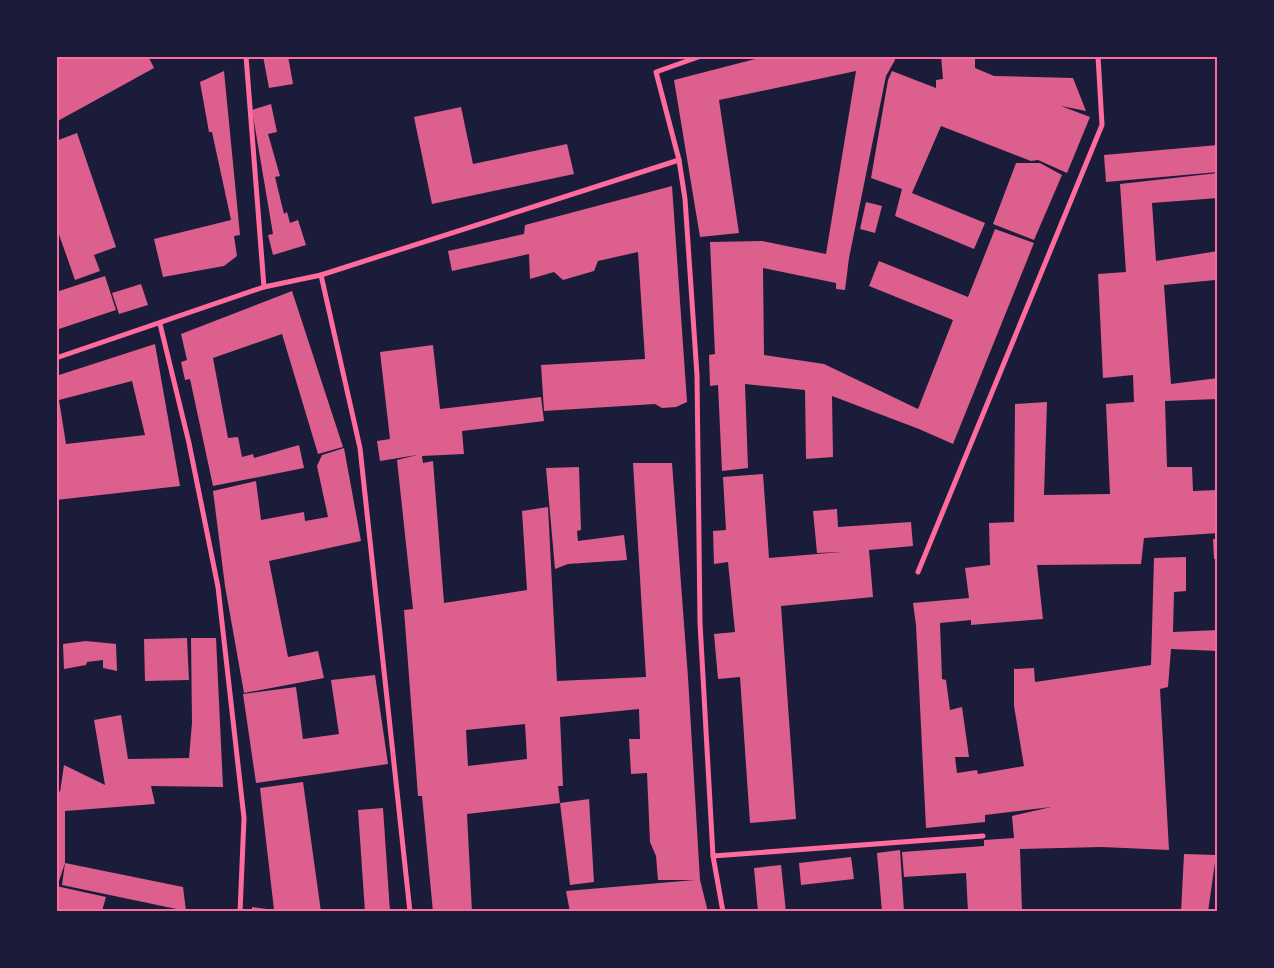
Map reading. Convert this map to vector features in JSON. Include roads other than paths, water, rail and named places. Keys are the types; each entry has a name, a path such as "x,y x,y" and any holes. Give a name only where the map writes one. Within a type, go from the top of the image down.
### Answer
{"street":[{"path":"246,56 264,287"},
{"path":"701,56 656,72 678,160 685,199 697,375 700,624 713,856 723,912"},
{"path":"918,572 1102,125 1098,56"},
{"path":"56,358 264,287 321,275 678,160"},
{"path":"321,275 360,448 410,912"},
{"path":"160,324 189,443 218,587 244,818 240,912"},
{"path":"713,856 983,836"}]}
